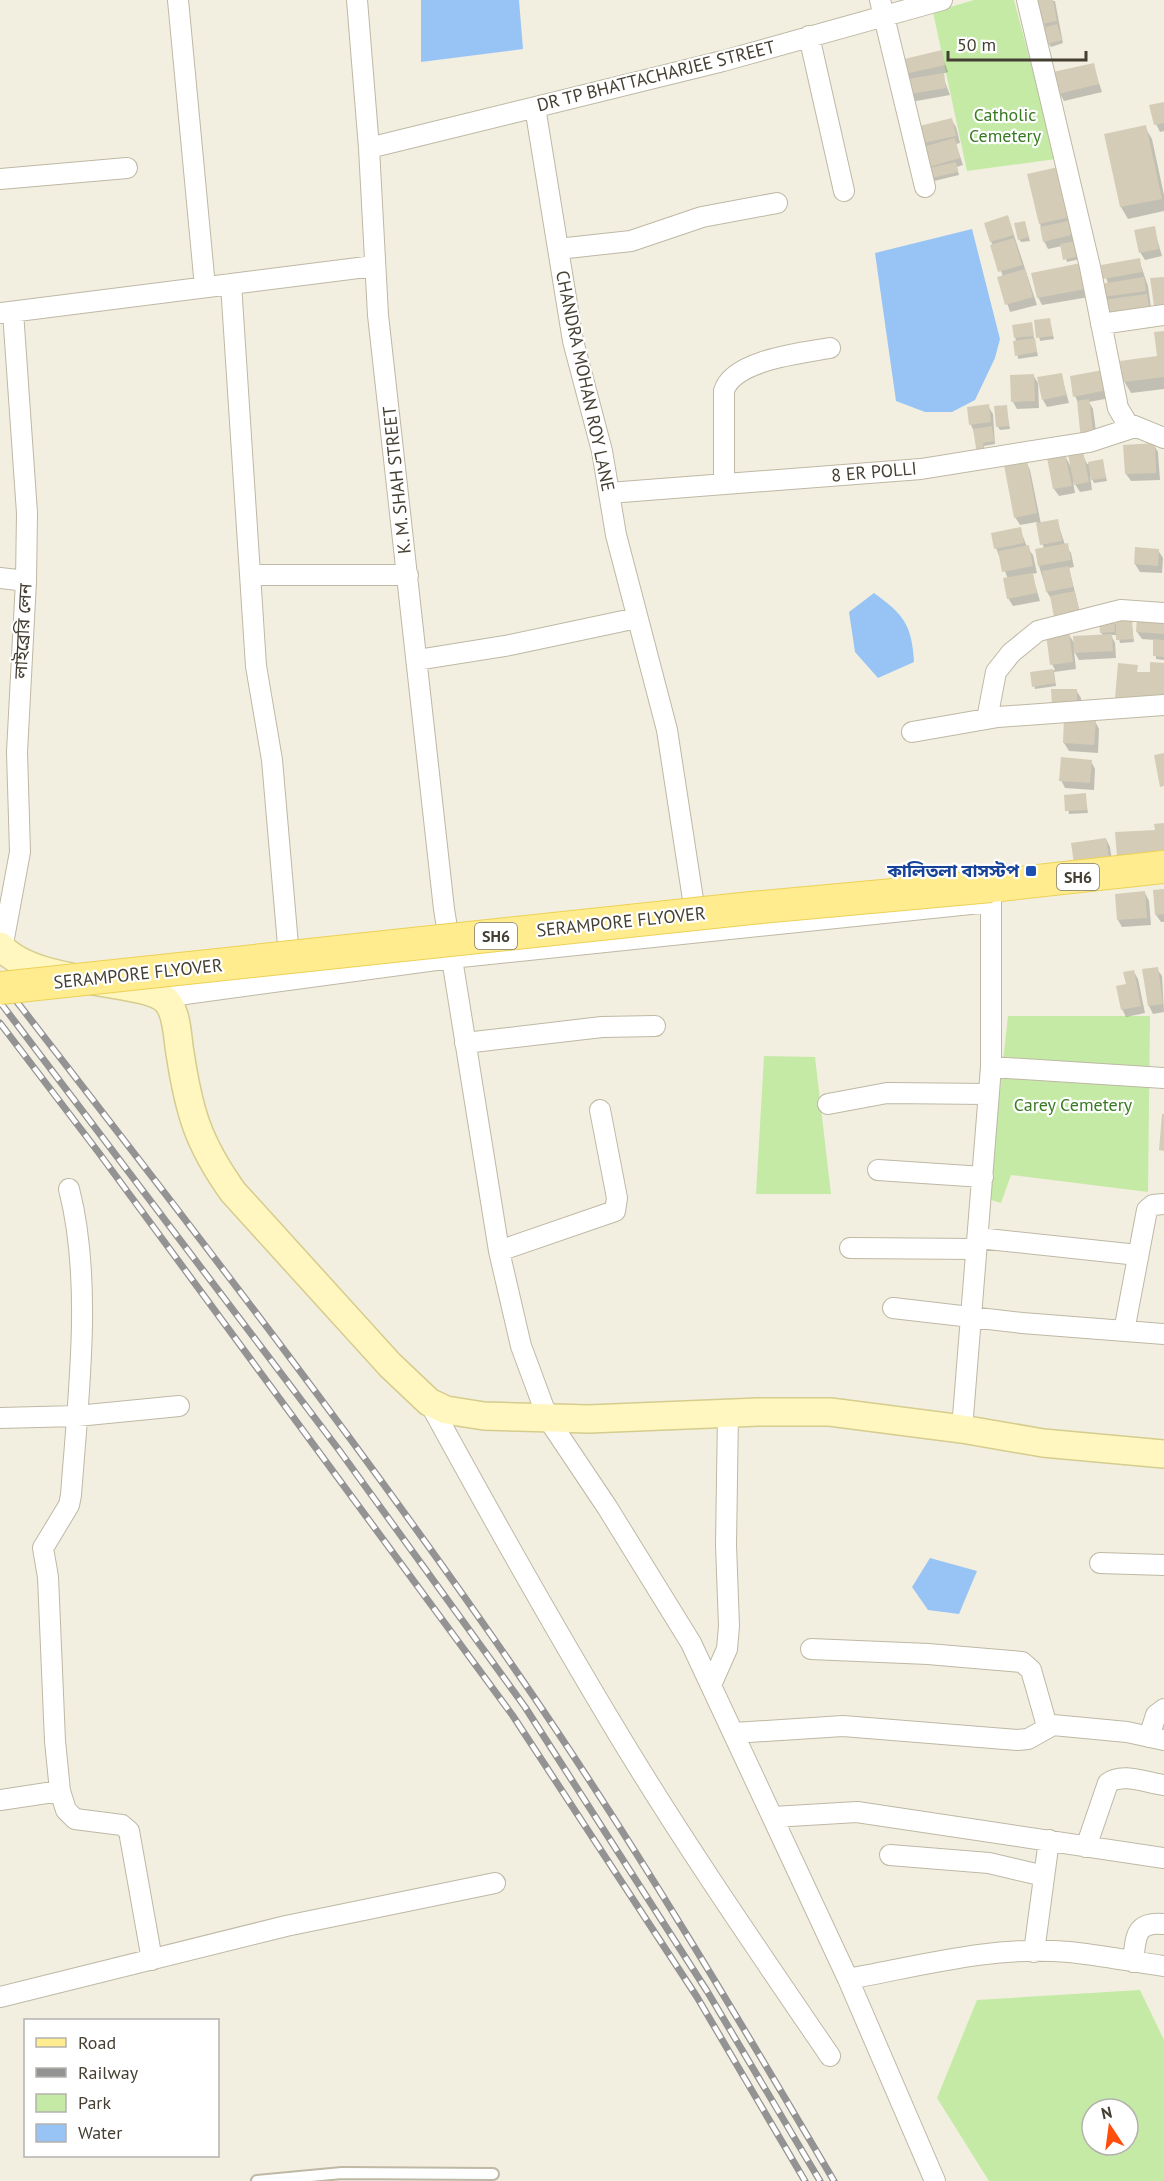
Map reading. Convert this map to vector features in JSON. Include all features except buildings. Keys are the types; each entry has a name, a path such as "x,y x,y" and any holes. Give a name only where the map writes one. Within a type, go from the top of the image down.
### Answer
{"main road":[{"name":"SH6","path":"992,894 1164,867"},
{"name":"SERAMPORE FLYOVER","path":"0,988 740,910 992,894"}],"street":[{"path":"178,0 206,287"},
{"name":"K. M. SHAH STREET","path":"357,0 369,148 374,266 451,958 499,1251 521,1346 548,1419 680,1624 711,1686 848,1979 935,2181"},
{"name":"DR TP BHATTACHARJEE STREET","path":"369,148 723,61 809,36 882,8 942,0"},
{"path":"1027,0 1118,408 1127,423 1164,438"},
{"path":"882,8 925,187"},
{"path":"809,36 844,191"},
{"name":"CHANDRA MOHAN ROY LANE","path":"536,106 573,341 602,451 616,535 667,730 698,932"},
{"path":"0,179 127,168"},
{"path":"558,249 631,241 702,218 777,203"},
{"path":"7,313 374,266"},
{"path":"231,284 256,666 272,760 291,980"},
{"name":"লাইব্রেরি লেন","path":"1,948 20,852 17,752 26,581 27,513 7,313"},
{"path":"1101,324 1164,315"},
{"path":"724,484 724,391 729,380 747,367 830,348"},
{"name":"8 ER POLLI","path":"609,493 921,469 1089,442 1135,427"},
{"path":"250,575 408,575"},
{"path":"0,578 26,581"},
{"path":"987,719 996,672 1011,654 1038,631 1121,610 1164,613"},
{"path":"417,660 510,645 637,618"},
{"path":"912,732 987,719 1164,705"},
{"path":"1,948 31,967 140,989 163,997 451,958 698,932 992,894 991,1067 962,1429"},
{"path":"163,997 173,1016 194,1123 220,1174 233,1192 357,1330 429,1402 492,1518 611,1723 703,1867 830,2056"},
{"path":"465,1043 602,1027 655,1026"},
{"path":"991,1067 1164,1078"},
{"path":"828,1104 887,1093 989,1094"},
{"path":"499,1251 615,1211 617,1198 600,1110"},
{"path":"878,1170 983,1178"},
{"path":"69,1189 75,1212 80,1257 81,1342 69,1504 44,1544 49,1599 54,1741 60,1791 66,1810 75,1819 122,1825 129,1831 152,1960"},
{"path":"1124,1331 1147,1210 1153,1205 1164,1204"},
{"path":"850,1248 977,1244 1138,1255"},
{"path":"893,1308 1164,1334"},
{"path":"429,1402 458,1413 548,1419 830,1412 962,1429 1043,1443 1164,1454"},
{"path":"0,1418 77,1416 179,1406"},
{"path":"711,1686 727,1649 729,1626 726,1545 728,1414"},
{"path":"1100,1563 1164,1565"},
{"path":"811,1649 928,1654 1022,1662 1030,1670 1047,1726"},
{"path":"734,1733 843,1726 1017,1740 1034,1736 1047,1726 1053,1725 1156,1738 1156,1715 1164,1709"},
{"path":"1086,1847 1108,1782 1115,1778 1124,1778 1164,1785"},
{"path":"0,1800 60,1791"},
{"path":"773,1817 857,1812 1164,1858"},
{"path":"1034,1952 1048,1840"},
{"path":"890,1855 989,1863 1044,1876"},
{"path":"0,1996 286,1926 495,1883"},
{"path":"1132,1962 1139,1930 1145,1925 1164,1924"},
{"path":"848,1979 954,1959 1034,1952 1068,1952 1164,1966"}],"lane":[{"path":"257,2181 342,2173 493,2174"}],"green space":[{"name":"Catholic Cemetery","path":"974,0 1014,0 1056,159 967,171 933,12"},
{"name":"Carey Cemetery","path":"1008,1016 1150,1016 1148,1192 1011,1175 1001,1203 988,1199"},
{"path":"764,1056 815,1057 831,1194 756,1194"},
{"path":"1140,1990 1164,2040 1164,2181 989,2181 937,2098 977,2000"}],"water":[{"path":"421,0 519,0 523,49 421,62"},
{"path":"972,229 1000,339 995,358 975,400 952,412 925,412 896,401 875,253"},
{"path":"874,593 892,607 904,621 911,638 914,662 878,678 855,652 849,612"},
{"path":"930,1558 977,1571 959,1614 928,1610 912,1587"}],"railway":[{"path":"0,980 340,1425 536,1700 652,1878 834,2181"},
{"path":"0,1002 339,1450 525,1707 707,1991 820,2181"},
{"path":"0,1023 99,1153 513,1716 697,1997 805,2181"}],"place":[{"name":"কালিতলা বাসস্টপ","path":"1031,871"}]}
